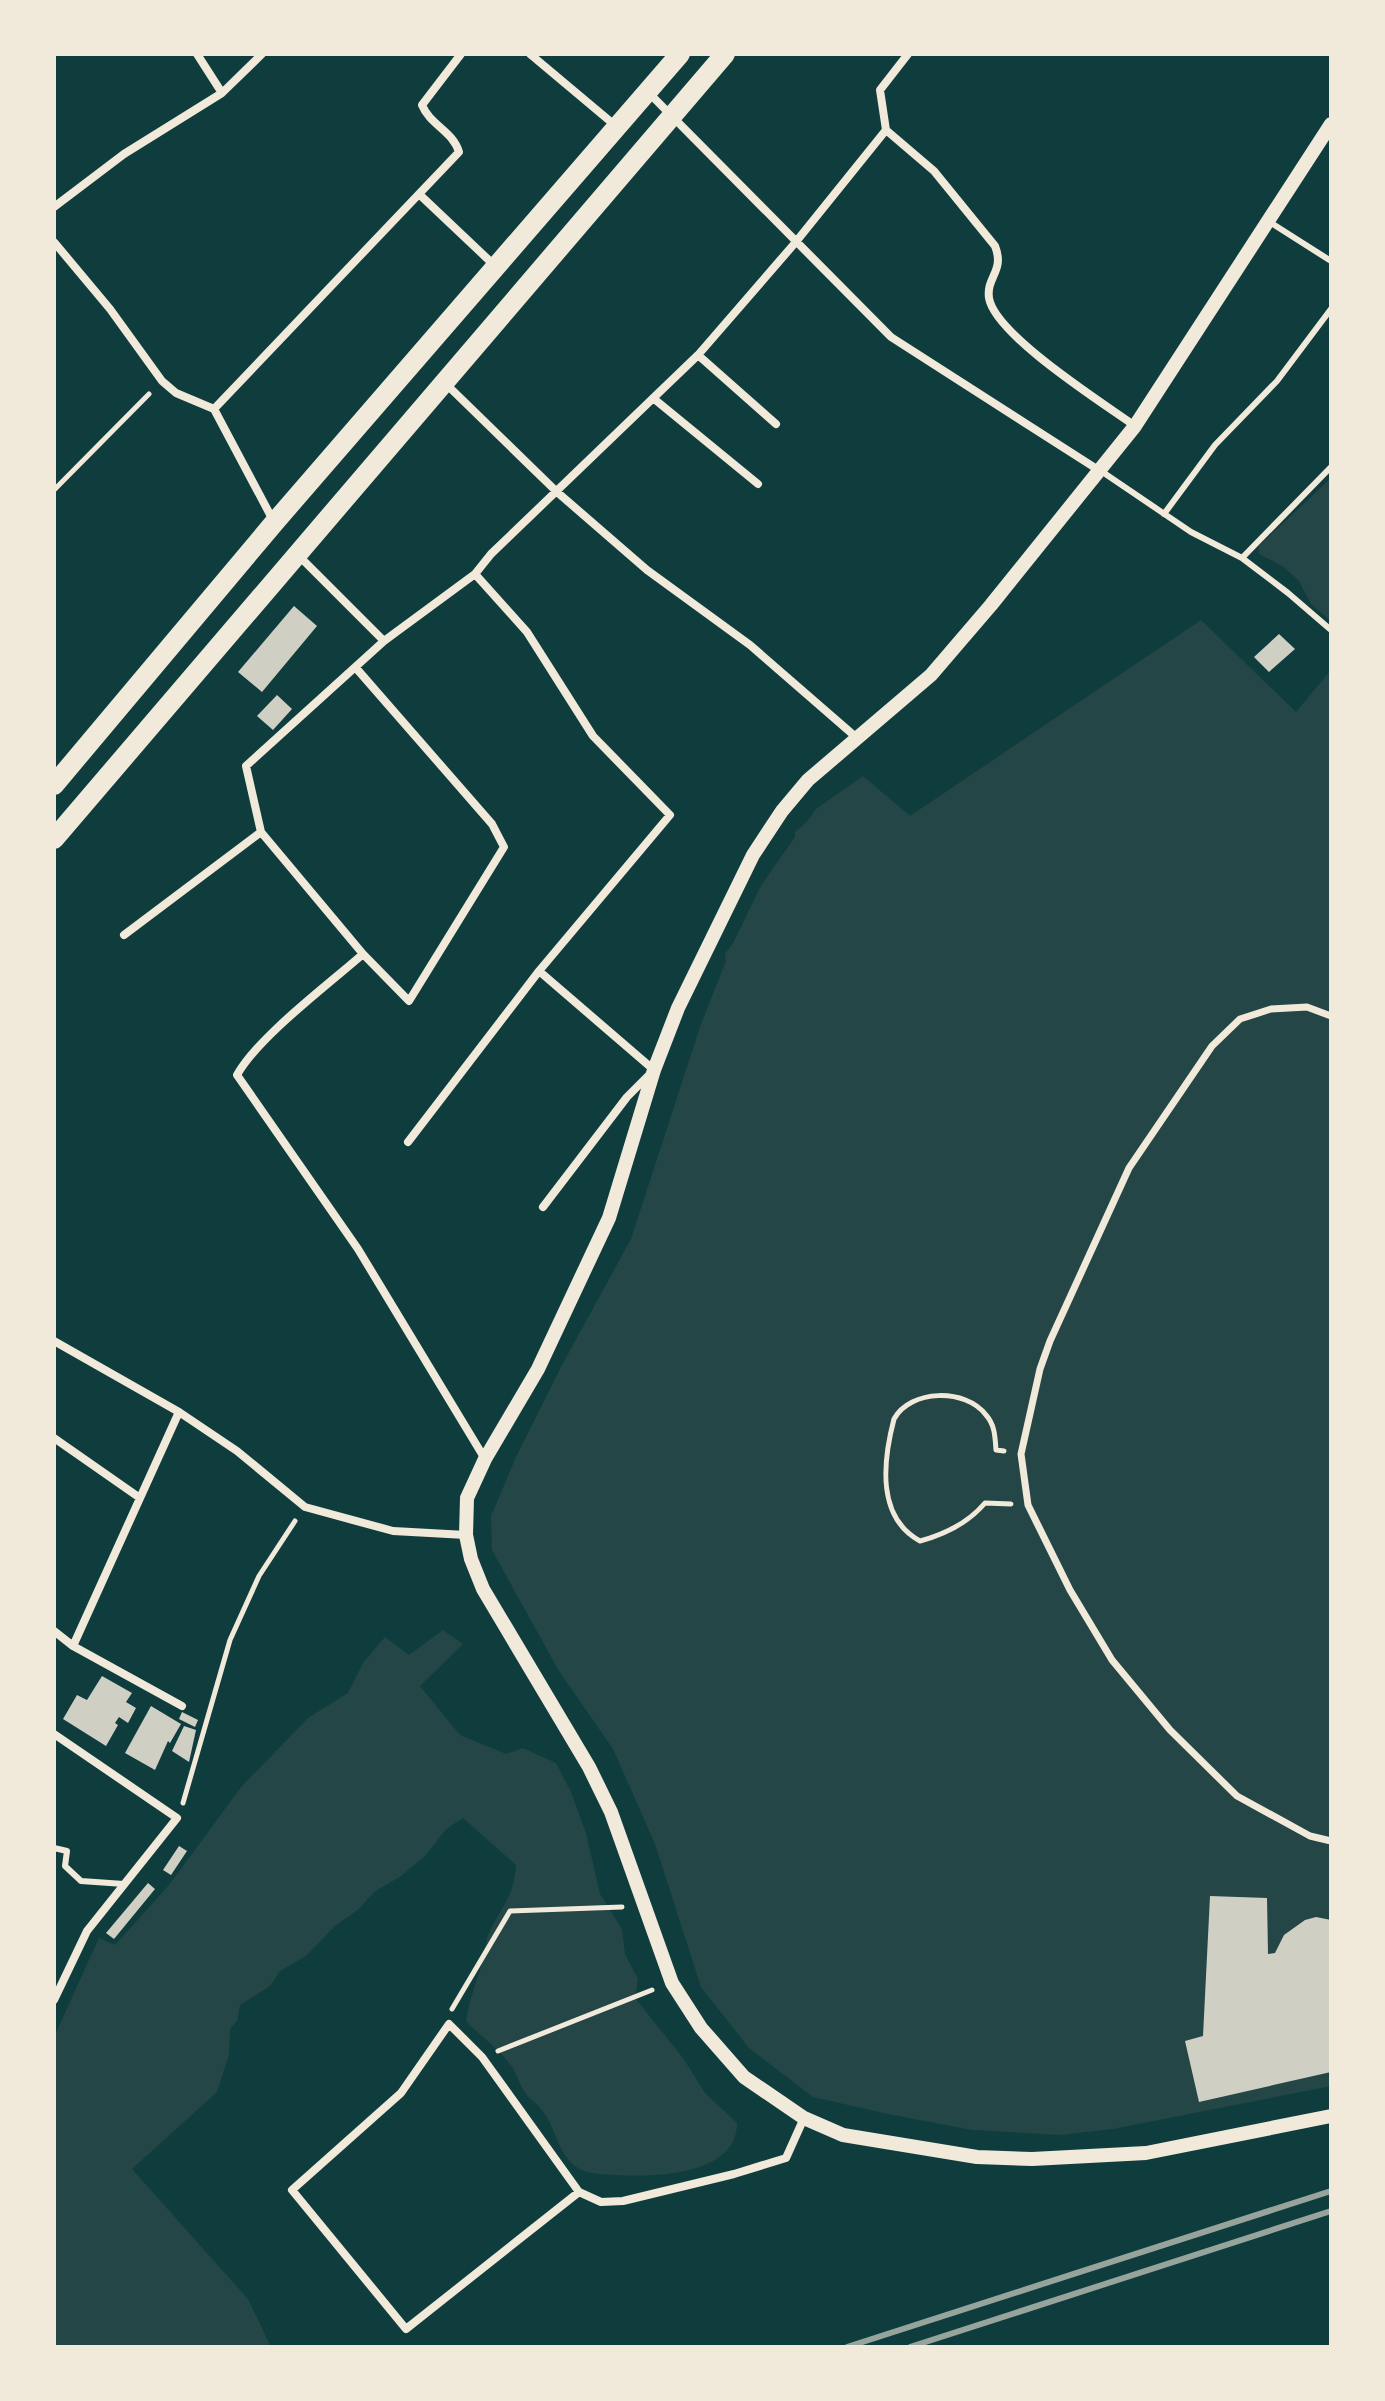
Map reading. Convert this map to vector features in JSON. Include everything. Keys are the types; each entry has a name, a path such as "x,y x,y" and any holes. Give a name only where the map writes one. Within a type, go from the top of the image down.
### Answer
{"highway":[{"path":"54,785 274,523 680,54"},
{"path":"54,839 725,54"}],"street":[{"path":"197,54 222,93"},
{"path":"54,207 124,154 222,93 262,54"},
{"path":"214,409 459,152 456,141 426,115 422,105 461,54"},
{"path":"530,54 617,127"},
{"path":"908,54 880,90 886,130 934,171 995,246 1000,259 988,296 995,313 1029,349 1135,426"},
{"path":"648,92 891,337 1101,471"},
{"path":"1331,124 1135,426 1101,471 931,675 808,780 782,811 753,855 678,1008 654,1070 609,1218 538,1369 485,1459 467,1498 466,1535 471,1559 483,1589 589,1767 611,1812 672,1983 701,2028 744,2077 804,2118 843,2135 977,2157 1032,2159 1146,2153 1331,2116"},
{"path":"356,668 492,824 504,847 409,1001 363,954 261,832 246,766 384,641 475,574 491,554 698,355 795,243 886,130"},
{"path":"419,194 496,267"},
{"path":"54,242 110,309 162,381 176,393 214,409 274,523"},
{"path":"698,355 776,424"},
{"path":"444,382 557,492 647,570 777,667 857,738"},
{"path":"653,398 758,484"},
{"path":"298,555 384,641"},
{"path":"408,1142 539,971 670,815 593,736 527,632 475,574"},
{"path":"124,935 261,832"},
{"path":"363,954 291,1017 244,1063 237,1075 358,1249 485,1459"},
{"path":"539,971 654,1070"},
{"path":"1331,1016 1307,1007 1271,1009 1240,1019 1212,1046 1129,1168 1050,1341 1040,1369 1021,1454 1028,1505 1070,1590 1112,1660 1170,1730 1237,1796 1310,1836 1331,1841"},
{"path":"543,1207 627,1097 654,1070"},
{"path":"54,1341 179,1412 237,1451 305,1507 393,1531 466,1535"},
{"path":"73,1646 179,1412"},
{"path":"54,1438 140,1498"},
{"path":"54,1631 73,1646 182,1706"},
{"path":"54,1734 177,1818 87,1931 57,1988 54,2000"},
{"path":"579,2192 406,2329 292,2190 401,2093 449,2024 482,2057 579,2192 601,2202 623,2201 786,2158 804,2118"}],"lane":[{"path":"1268,221 1331,261"},
{"path":"1164,514 1215,445 1277,381 1331,309"},
{"path":"1242,558 1331,467"},
{"path":"1101,471 1191,532 1242,558 1331,630"},
{"path":"54,1848 67,1851 65,1866 81,1881 124,1884"}],"path":[{"path":"54,490 162,381"},
{"path":"1021,1454 996,1450 994,1429 978,1406 960,1397 944,1394 924,1398 898,1412 894,1419 885,1482 893,1515 908,1534 920,1541 938,1536 972,1518 985,1503 1028,1505"},
{"path":"177,1818 230,1640 259,1576 305,1507"},
{"path":"449,2024 450,2011 510,1911 623,1906"},
{"path":"482,2057 656,1988"}],"shaded area":[{"path":"1331,478 1331,621 1311,604 1299,581 1284,567 1259,554 1259,546"},
{"path":"1201,620 1296,712 1331,670 1331,2086 1113,2129 1060,2135 972,2130 813,2097 749,2048 701,1987 655,1844 613,1749 559,1671 492,1550 491,1516 516,1457 562,1365 631,1239 701,1024 726,961 725,953 762,884 795,837 795,832 816,809 863,776 910,816"},
{"path":"443,1630 463,1644 420,1686 460,1735 506,1754 523,1748 556,1763 586,1833 600,1894 622,1929 625,1954 638,1979 635,1998 683,2058 705,2093 737,2123 733,2141 723,2154 709,2163 671,2173 632,2176 595,2174 579,2169 569,2160 546,2115 526,2093 510,2064 466,2021 488,1935 509,1895 516,1865 463,1818 446,1829 426,1855 401,1876 374,1892 359,1909 335,1926 306,1956 280,1971 270,1986 240,2005 237,2021 230,2029 229,2055 217,2092 132,2169 248,2299 271,2347 54,2347 54,2037 99,1938 115,1945 169,1885 242,1786 308,1718 348,1693 363,1663 385,1637 409,1655"}],"building":[{"path":"294,606 317,626 262,692 238,672"},
{"path":"1279,634 1295,649 1269,672 1254,657"},
{"path":"277,695 292,709 273,730 257,716"},
{"path":"102,1676 132,1693 126,1702 136,1708 128,1723 119,1717 106,1746 63,1719 77,1695 87,1700"},
{"path":"151,1706 181,1724 170,1743 168,1741 155,1770 125,1753"},
{"path":"182,1712 198,1720 195,1727 179,1719"},
{"path":"184,1726 196,1730 189,1762 172,1751"},
{"path":"179,1846 187,1851 171,1875 163,1870"},
{"path":"148,1883 155,1889 114,1939 106,1933"},
{"path":"1210,1896 1267,1898 1268,1954 1275,1953 1284,1935 1305,1920 1316,1917 1331,1920 1331,2072 1199,2102 1185,2041 1203,2036"}],"railway":[{"path":"847,2347 1331,2191"},
{"path":"910,2347 1331,2211"}]}
